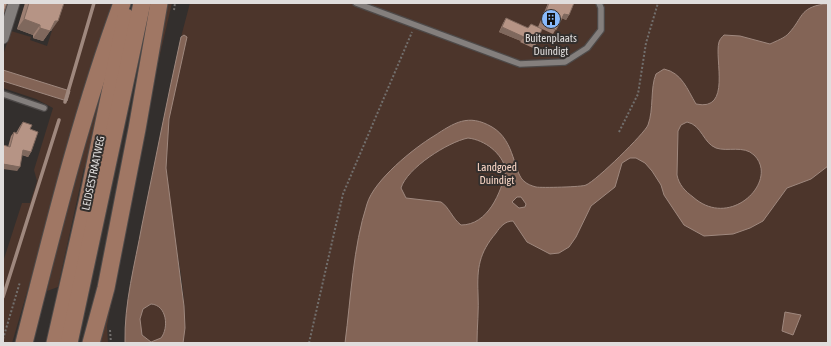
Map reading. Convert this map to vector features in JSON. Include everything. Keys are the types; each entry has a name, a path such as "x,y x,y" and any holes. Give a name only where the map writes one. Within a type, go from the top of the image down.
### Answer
{"main road":[{"path":"24,343 47,252 100,62 122,3"},
{"name":"LEIDSESTRAATWEG","path":"69,343 129,3"},
{"name":"LEIDSESTRAATWEG","path":"55,343 142,3"},
{"path":"92,343 106,288 133,151 159,3"}],"street":[{"path":"3,38 14,3"}],"lane":[{"path":"356,3 520,64 565,62 587,48 601,30 601,8 599,3"},
{"path":"3,94 44,108"}],"path":[{"path":"619,132 638,94 646,42 658,3"},
{"path":"309,343 343,194 415,25"},
{"path":"3,339 20,282"}],"green space":[{"path":"61,3 112,3 12,343 3,343 3,262 22,203 30,203 37,181 34,170 53,108 36,99 3,88 3,81 67,101 70,91 3,70 3,55 11,31 31,37 30,40 47,46"},
{"path":"163,3 172,3 148,106 107,326 108,343 96,343"},
{"name":"Landgoed Duindigt","path":"190,3 828,3 828,343 183,343 185,321 184,300 167,191 166,152 169,119 175,86 187,37 183,35 181,37"},
{"path":"110,63 88,167 84,168 58,287 47,291 62,225 67,194"},
{"path":"152,304 161,308 164,313 166,323 164,334 161,338 151,342 142,335 140,319 143,309"}],"shaded area":[{"path":"828,4 828,166 811,179 787,188 763,221 750,228 733,234 704,236 684,225 664,195 661,185 645,163 636,158 630,158 622,163 615,187 591,206 576,237 569,247 559,253 550,254 527,242 513,221 505,223 499,229 490,240 480,261 477,343 345,343 355,255 362,220 367,204 371,195 386,175 406,156 426,141 448,127 462,121 476,121 492,127 506,140 518,172 521,178 527,183 534,187 570,187 586,185 620,156 645,130 650,119 653,86 656,74 664,69 670,71 680,78 687,87 696,104 707,104 714,100 718,92 718,50 719,41 724,35 740,36 770,44 787,35 802,14 810,8","holes":["687,122 696,127 708,142 716,148 740,149 754,155 760,165 761,177 756,188 748,198 736,205 722,208 708,206 693,197 683,188 677,175 678,131 681,125","468,138 474,139 481,141 492,148 501,158 506,170 497,198 486,214 479,220 470,224 461,225 441,202 406,198 401,188 411,172 420,164 440,150 460,140","517,197 521,197 526,204 525,207 519,208 512,202"]},
{"path":"184,35 187,37 169,119 166,168 184,306 185,328 183,343 125,343 126,313 130,284 181,37","holes":["151,304 156,305 163,313 166,323 164,334 161,338 151,342 142,335 140,319 143,309"]},
{"path":"3,70 70,91 67,101 3,81"},
{"path":"785,312 801,315 793,335 782,331"}],"building":[{"path":"3,3 7,3 3,15"},
{"path":"29,3 64,3 58,21 55,21 50,31 40,28 40,25 24,19"},
{"name":"Buitenplaats Duindigt","path":"549,3 574,3 569,15 564,14 556,30 541,23"},
{"path":"506,18 528,28 531,24 542,29 536,44 502,27"},
{"path":"23,122 32,125 30,129 38,132 31,152 23,150 20,167 3,164 3,145 10,147 14,132 17,134"}],"waterway":[{"path":"65,102 94,3"},
{"path":"3,297 59,120"}],"place":[{"name":"Buitenplaats Duindigt","path":"551,19"}]}
